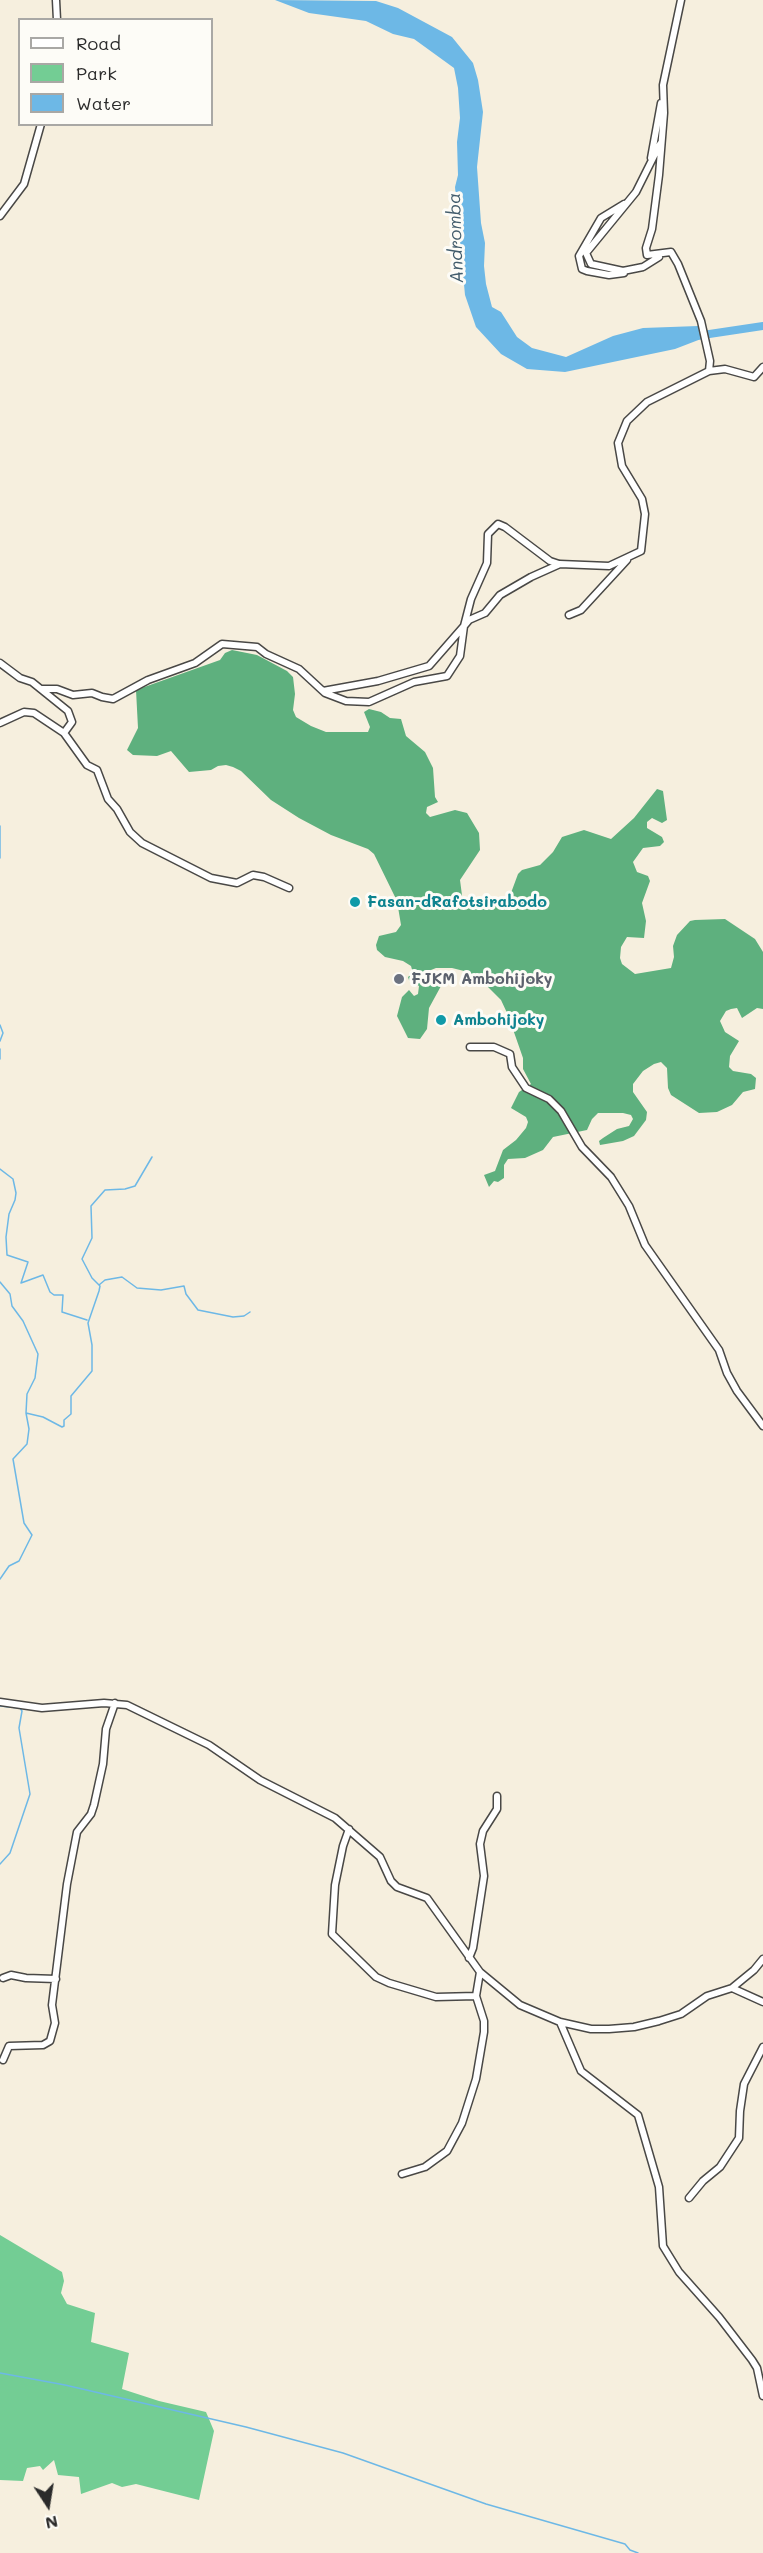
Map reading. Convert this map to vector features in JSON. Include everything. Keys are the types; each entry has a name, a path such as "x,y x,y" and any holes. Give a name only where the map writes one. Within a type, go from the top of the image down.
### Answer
{"street":[{"path":"56,0 57,18"},
{"path":"648,171 681,0"},
{"path":"663,85 662,138 652,229 646,249 647,255 670,252 678,264 701,321 710,361 709,371"},
{"path":"0,216 24,184 40,126"},
{"path":"643,267 623,271 611,270 591,264 586,253 627,202 648,171 662,138"},
{"path":"627,202 601,218 579,256 582,269 609,275 622,274 643,267 664,253"},
{"path":"41,689 57,689 74,695 92,693 102,698 113,699 148,680 195,663 222,644 257,647 266,654 299,669 323,691 346,701 369,702 414,682 447,676 460,657 464,626 475,588 487,563 488,534 498,524 550,561 560,564 609,566 641,551 645,514 642,498 622,466 618,443 627,421 647,402 709,371 725,369 754,377 763,367"},
{"path":"570,615 581,610 629,557"},
{"path":"323,691 378,681 429,666 470,620 486,613 505,592 560,564"},
{"path":"0,663 41,689 71,716 72,722 64,733"},
{"path":"0,723 24,712 34,713 64,733 87,765 97,770 108,799 130,832 142,843 211,878 237,883 253,875 264,877 289,888"},
{"path":"470,1047 494,1047 510,1054 512,1067 526,1088 549,1099 561,1111 582,1147 611,1178 629,1206 645,1245 719,1350 727,1373 737,1391 763,1426"},
{"path":"0,1702 56,1708 115,1703 127,1705 209,1745 260,1780 315,1807 349,1829 380,1857 391,1881 397,1887 427,1898 480,1972 520,2005 560,2022 591,2029 634,2027 681,2014 707,1996 732,1988 754,1970 763,1959"},
{"path":"3,2060 9,2046 43,2045 50,2041 55,2023 52,2005 66,1893 77,1832 94,1805 104,1764 106,1729 115,1703"},
{"path":"469,1958 473,1948 484,1876 480,1844 483,1831 496,1809 497,1796"},
{"path":"349,1829 335,1885 332,1934 376,1977 389,1983 436,1997 476,1996"},
{"path":"402,2174 425,2167 447,2151 462,2122 476,2079 484,2032 484,2021 476,1996 480,1972"},
{"path":"3,1978 11,1975 26,1978 56,1978"},
{"path":"732,1988 763,2002"},
{"path":"560,2022 581,2071 638,2115 659,2187 663,2246 679,2272 719,2317 752,2360 757,2368 763,2396"},
{"path":"689,2198 703,2181 720,2167 739,2138 744,2084 763,2047"}],"green space":[{"path":"232,650 257,655 287,671 293,677 295,694 293,710 296,717 311,726 326,732 368,732 370,727 364,712 369,709 381,712 390,718 401,719 406,736 425,752 433,768 435,797 438,802 427,807 426,813 430,817 455,810 467,813 479,833 480,850 460,880 463,903 468,906 480,908 503,905 508,901 518,874 522,870 540,865 553,852 562,837 584,830 611,839 634,818 657,789 663,791 667,820 662,823 652,818 647,822 647,828 662,837 664,842 660,846 643,848 633,862 637,872 648,876 650,881 642,903 646,921 644,938 627,937 621,947 620,958 622,964 635,974 671,968 674,957 673,946 677,935 690,921 695,920 725,919 755,939 763,952 763,1009 757,1008 742,1018 737,1008 731,1009 726,1011 720,1021 725,1032 739,1041 730,1056 729,1067 733,1071 751,1074 756,1078 755,1089 743,1092 732,1105 717,1112 699,1113 671,1095 668,1088 667,1068 661,1062 654,1064 643,1071 633,1084 633,1092 647,1112 646,1120 634,1136 623,1141 600,1145 599,1141 617,1129 629,1126 633,1119 631,1115 623,1113 598,1113 587,1130 553,1137 543,1150 525,1158 508,1159 504,1165 504,1178 498,1182 494,1181 489,1187 484,1175 495,1171 503,1150 526,1128 528,1122 526,1117 511,1108 519,1092 531,1084 523,1069 523,1058 501,1000 479,978 468,972 452,968 431,970 429,977 431,981 439,982 441,986 429,1008 427,1029 420,1039 408,1038 397,1016 402,997 409,990 414,996 418,994 419,986 409,980 408,977 413,973 411,966 403,961 385,957 377,950 379,936 396,932 401,925 397,901 374,854 368,849 331,835 299,818 271,800 241,771 233,767 226,765 211,770 189,772 171,751 157,756 133,755 127,750 138,728 136,690 220,660 225,653"},
{"path":"0,2235 62,2272 64,2281 61,2293 67,2304 95,2313 91,2342 129,2353 122,2389 159,2401 206,2412 214,2431 199,2500 136,2484 122,2487 112,2483 81,2494 79,2477 58,2475 54,2460 43,2470 40,2466 27,2468 23,2481 0,2480"}],"water":[{"path":"275,0 376,1 398,8 452,37 473,63 483,112 477,167 481,223 485,243 486,284 492,307 501,312 517,337 532,348 566,357 613,336 643,328 698,326 701,339 675,349 565,372 527,369 501,354 476,327 465,295 455,187 458,175 457,142 460,118 454,68 414,39 393,34 366,21 309,13"}],"waterway":[{"name":"Andromba","path":"696,336 763,326"},
{"path":"0,826 0,858"},
{"path":"0,1025 3,1033 0,1041"},
{"path":"0,1049 0,1059"},
{"path":"26,1413 43,1417 62,1427 64,1420 71,1414 71,1396 92,1371 92,1345 88,1323 100,1286 92,1278 82,1259 92,1238 91,1206 105,1190 135,1186 152,1157"},
{"path":"0,1169 13,1179 16,1193 9,1214 6,1237 7,1255 28,1262 21,1283 43,1275 50,1292 54,1295 63,1295 62,1312 87,1320"},
{"path":"99,1285 105,1280 122,1277 137,1288 161,1290 184,1286 186,1294 198,1310 233,1317 244,1316 250,1312"},
{"path":"0,1282 10,1294 12,1306 23,1321 38,1354 35,1378 27,1394 26,1413 29,1429 27,1444 13,1459 24,1523 32,1535 19,1561 9,1566 0,1579"},
{"path":"0,1706 20,1708 22,1711 19,1728 30,1794 10,1853 0,1864"},
{"path":"0,2373 65,2385 246,2427 343,2453 486,2504 625,2544 630,2550 638,2553"}],"place":[{"name":"Fasan-dRafotsirabodo","path":"355,902"},
{"name":"FJKM Ambohijoky","path":"399,979"},
{"name":"Ambohijoky","path":"441,1020"}]}
